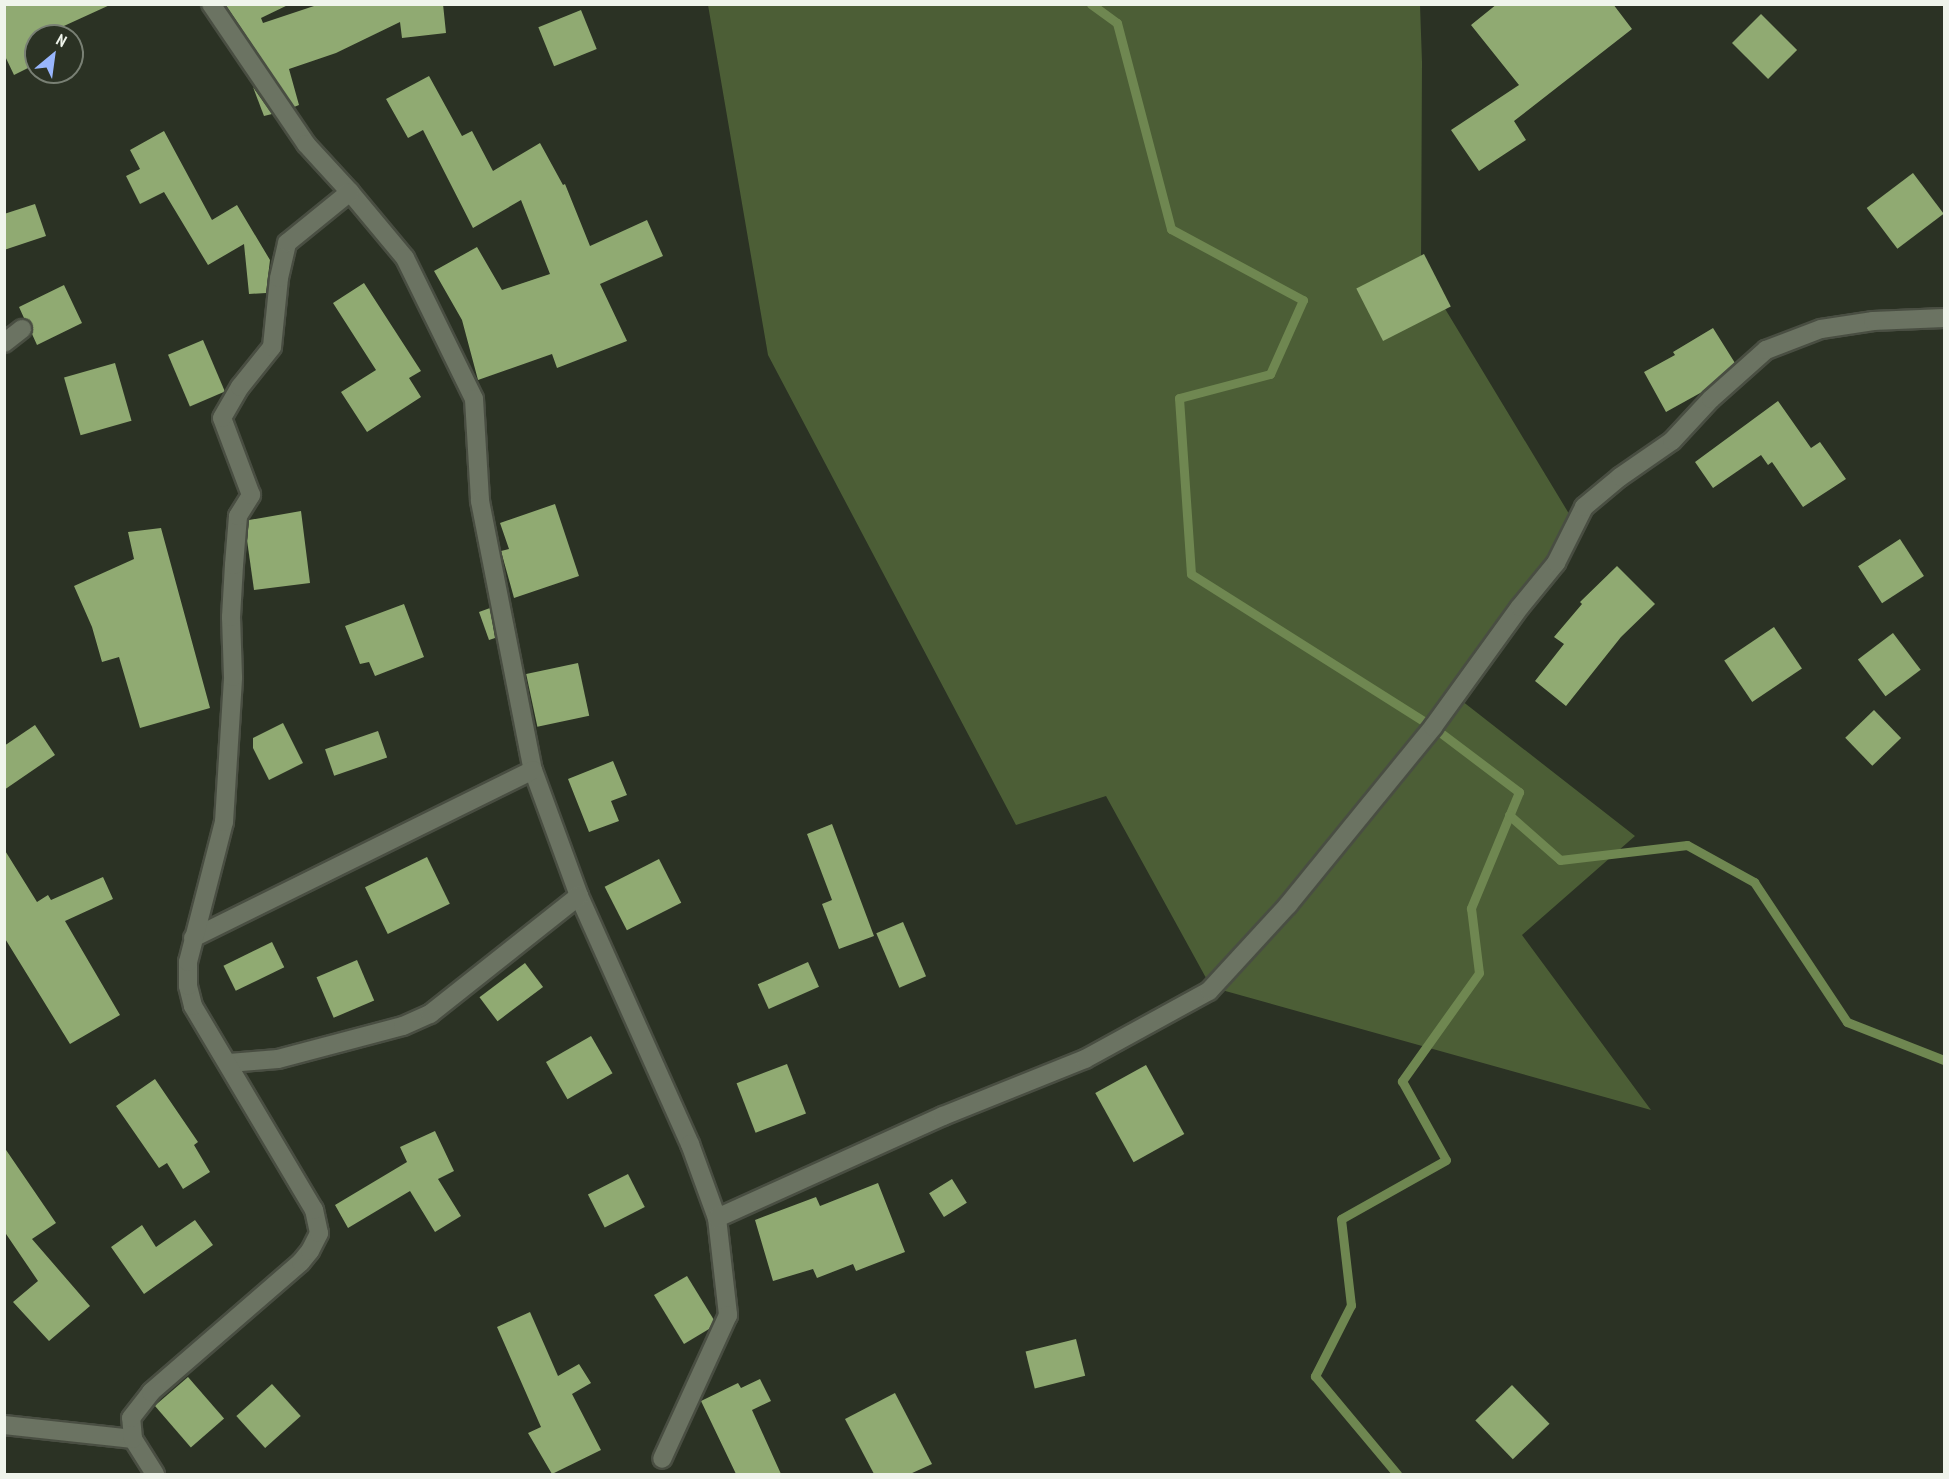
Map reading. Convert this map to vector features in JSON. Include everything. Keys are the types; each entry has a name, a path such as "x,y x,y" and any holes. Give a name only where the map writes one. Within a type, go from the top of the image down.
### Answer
{"street":[{"path":"211,4 306,144 405,258 474,399 480,501 533,770 579,896 690,1144 717,1218 728,1316 662,1459"},
{"path":"155,1474 133,1439 131,1418 151,1392 301,1262 310,1251 319,1233 314,1210 229,1063 193,1006 188,978 193,938 224,822 233,677 231,617 234,565 238,516 250,495 222,418 240,387 272,347 279,278 287,243 350,192"},
{"path":"717,1218 943,1116 1085,1059 1209,991 1288,904 1426,736 1520,607 1556,564 1584,507 1620,477 1672,441 1712,399 1766,350 1821,328 1873,321 1944,318"},
{"path":"4,343 22,329"},
{"path":"193,938 533,770"},
{"path":"229,1063 278,1059 412,1022 449,1000 579,896"},
{"path":"4,1425 133,1439"}],"green space":[{"path":"708,5 1420,5 1421,269 1574,522 1448,690 1635,836 1522,935 1651,1110 1211,987 1106,796 1016,825 768,355"}],"building":[{"path":"4,4 112,4 68,24 24,24 24,70 14,75 4,54"},
{"path":"225,4 290,4 261,18 263,23 320,4 443,4 446,33 402,38 400,22 336,53 289,69 299,105 294,107"},
{"path":"1497,4 1613,4 1632,29 1514,121 1526,140 1479,171 1451,130 1519,85 1471,25"},
{"path":"581,10 597,49 554,66 538,27"},
{"path":"1761,14 1797,50 1768,79 1732,43"},
{"path":"429,76 462,136 472,131 493,171 540,143 563,185 565,184 590,246 647,220 663,256 600,284 627,341 557,368 552,354 478,380 462,320 434,271 477,247 502,290 550,274 521,200 473,228 423,130 408,138 386,99"},
{"path":"253,87 272,114 264,116"},
{"path":"164,131 212,220 237,205 270,260 266,293 249,294 244,244 208,265 164,192 140,204 126,176 140,169 130,150"},
{"path":"1913,173 1944,214 1897,249 1867,208"},
{"path":"35,204 46,236 4,250 4,214"},
{"path":"1424,254 1451,307 1383,341 1356,289"},
{"path":"364,283 421,371 409,378 421,397 367,432 341,392 376,370 333,303"},
{"path":"64,285 82,323 37,345 32,334 31,323 24,318 19,307"},
{"path":"1713,328 1735,363 1702,392 1666,412 1644,372 1675,355 1673,352"},
{"path":"203,340 225,392 190,406 168,355"},
{"path":"115,363 132,421 81,435 64,378"},
{"path":"1778,401 1811,448 1820,442 1846,479 1803,507 1772,462 1768,465 1761,455 1713,488 1695,462"},
{"path":"555,504 579,576 514,598 501,551 509,549 500,523"},
{"path":"301,511 310,583 254,590 247,540 249,520"},
{"path":"161,528 210,708 140,728 119,657 102,662 92,627 74,586 134,559 128,532"},
{"path":"1900,539 1924,576 1882,603 1858,566"},
{"path":"1617,566 1655,604 1621,637 1566,706 1535,681 1564,644 1554,637 1582,604 1580,602"},
{"path":"404,604 424,657 375,676 369,662 360,664 345,626"},
{"path":"490,608 495,638 489,640 479,612"},
{"path":"1774,627 1802,668 1752,702 1724,661"},
{"path":"1893,633 1921,670 1886,696 1858,659"},
{"path":"578,663 589,716 537,727 526,674"},
{"path":"1874,710 1901,738 1872,766 1845,738"},
{"path":"283,723 303,763 269,780 253,748 253,738"},
{"path":"35,725 55,755 4,790 4,746"},
{"path":"378,731 387,757 334,776 325,749"},
{"path":"613,761 627,795 611,801 619,821 589,832 568,779"},
{"path":"832,824 874,936 839,949 822,904 832,900 807,834"},
{"path":"4,849 37,902 48,895 51,900 103,877 113,899 65,921 120,1015 70,1044 4,937"},
{"path":"427,857 450,904 388,934 365,887"},
{"path":"659,859 681,903 627,930 605,887"},
{"path":"903,922 926,976 899,988 876,933"},
{"path":"272,942 284,967 236,991 223,966"},
{"path":"357,960 374,1001 334,1018 316,977"},
{"path":"808,962 819,987 769,1009 758,984"},
{"path":"525,963 543,987 498,1021 479,997"},
{"path":"591,1036 612,1073 567,1099 546,1062"},
{"path":"787,1064 806,1113 756,1133 737,1083"},
{"path":"1146,1065 1184,1134 1134,1162 1095,1093"},
{"path":"155,1079 198,1142 194,1145 210,1172 183,1189 167,1163 159,1168 116,1106"},
{"path":"435,1131 454,1171 438,1179 461,1216 435,1232 410,1191 348,1228 335,1205 407,1162 400,1147"},
{"path":"4,1147 56,1223 32,1239 90,1306 49,1341 13,1302 38,1281 4,1231"},
{"path":"628,1174 645,1207 605,1227 588,1194"},
{"path":"952,1179 967,1203 944,1217 929,1193"},
{"path":"878,1183 905,1252 856,1271 853,1264 817,1278 813,1269 773,1281 755,1220 816,1197 820,1206"},
{"path":"195,1220 213,1245 144,1294 111,1247 142,1225 156,1247"},
{"path":"687,1276 714,1320 709,1329 684,1344 654,1295"},
{"path":"530,1312 558,1376 579,1364 591,1383 572,1394 601,1450 552,1474 528,1433 541,1427 497,1327"},
{"path":"1076,1339 1085,1376 1035,1388 1026,1352"},
{"path":"188,1377 224,1419 191,1447 155,1406"},
{"path":"760,1379 771,1401 752,1410 781,1474 736,1474 701,1401 738,1383 741,1388"},
{"path":"272,1384 301,1416 265,1448 236,1416"},
{"path":"1512,1385 1550,1424 1513,1459 1475,1420"},
{"path":"895,1393 932,1464 910,1474 874,1474 845,1419"}],"waterway":[{"path":"1091,4 1117,23 1171,229 1303,300 1270,374 1179,398 1191,574 1433,727 1519,792 1471,908 1479,973 1402,1081 1446,1160 1341,1219 1351,1305 1315,1376 1397,1474"},
{"path":"1509,815 1560,860 1687,845 1754,882 1847,1022 1944,1060"}]}
